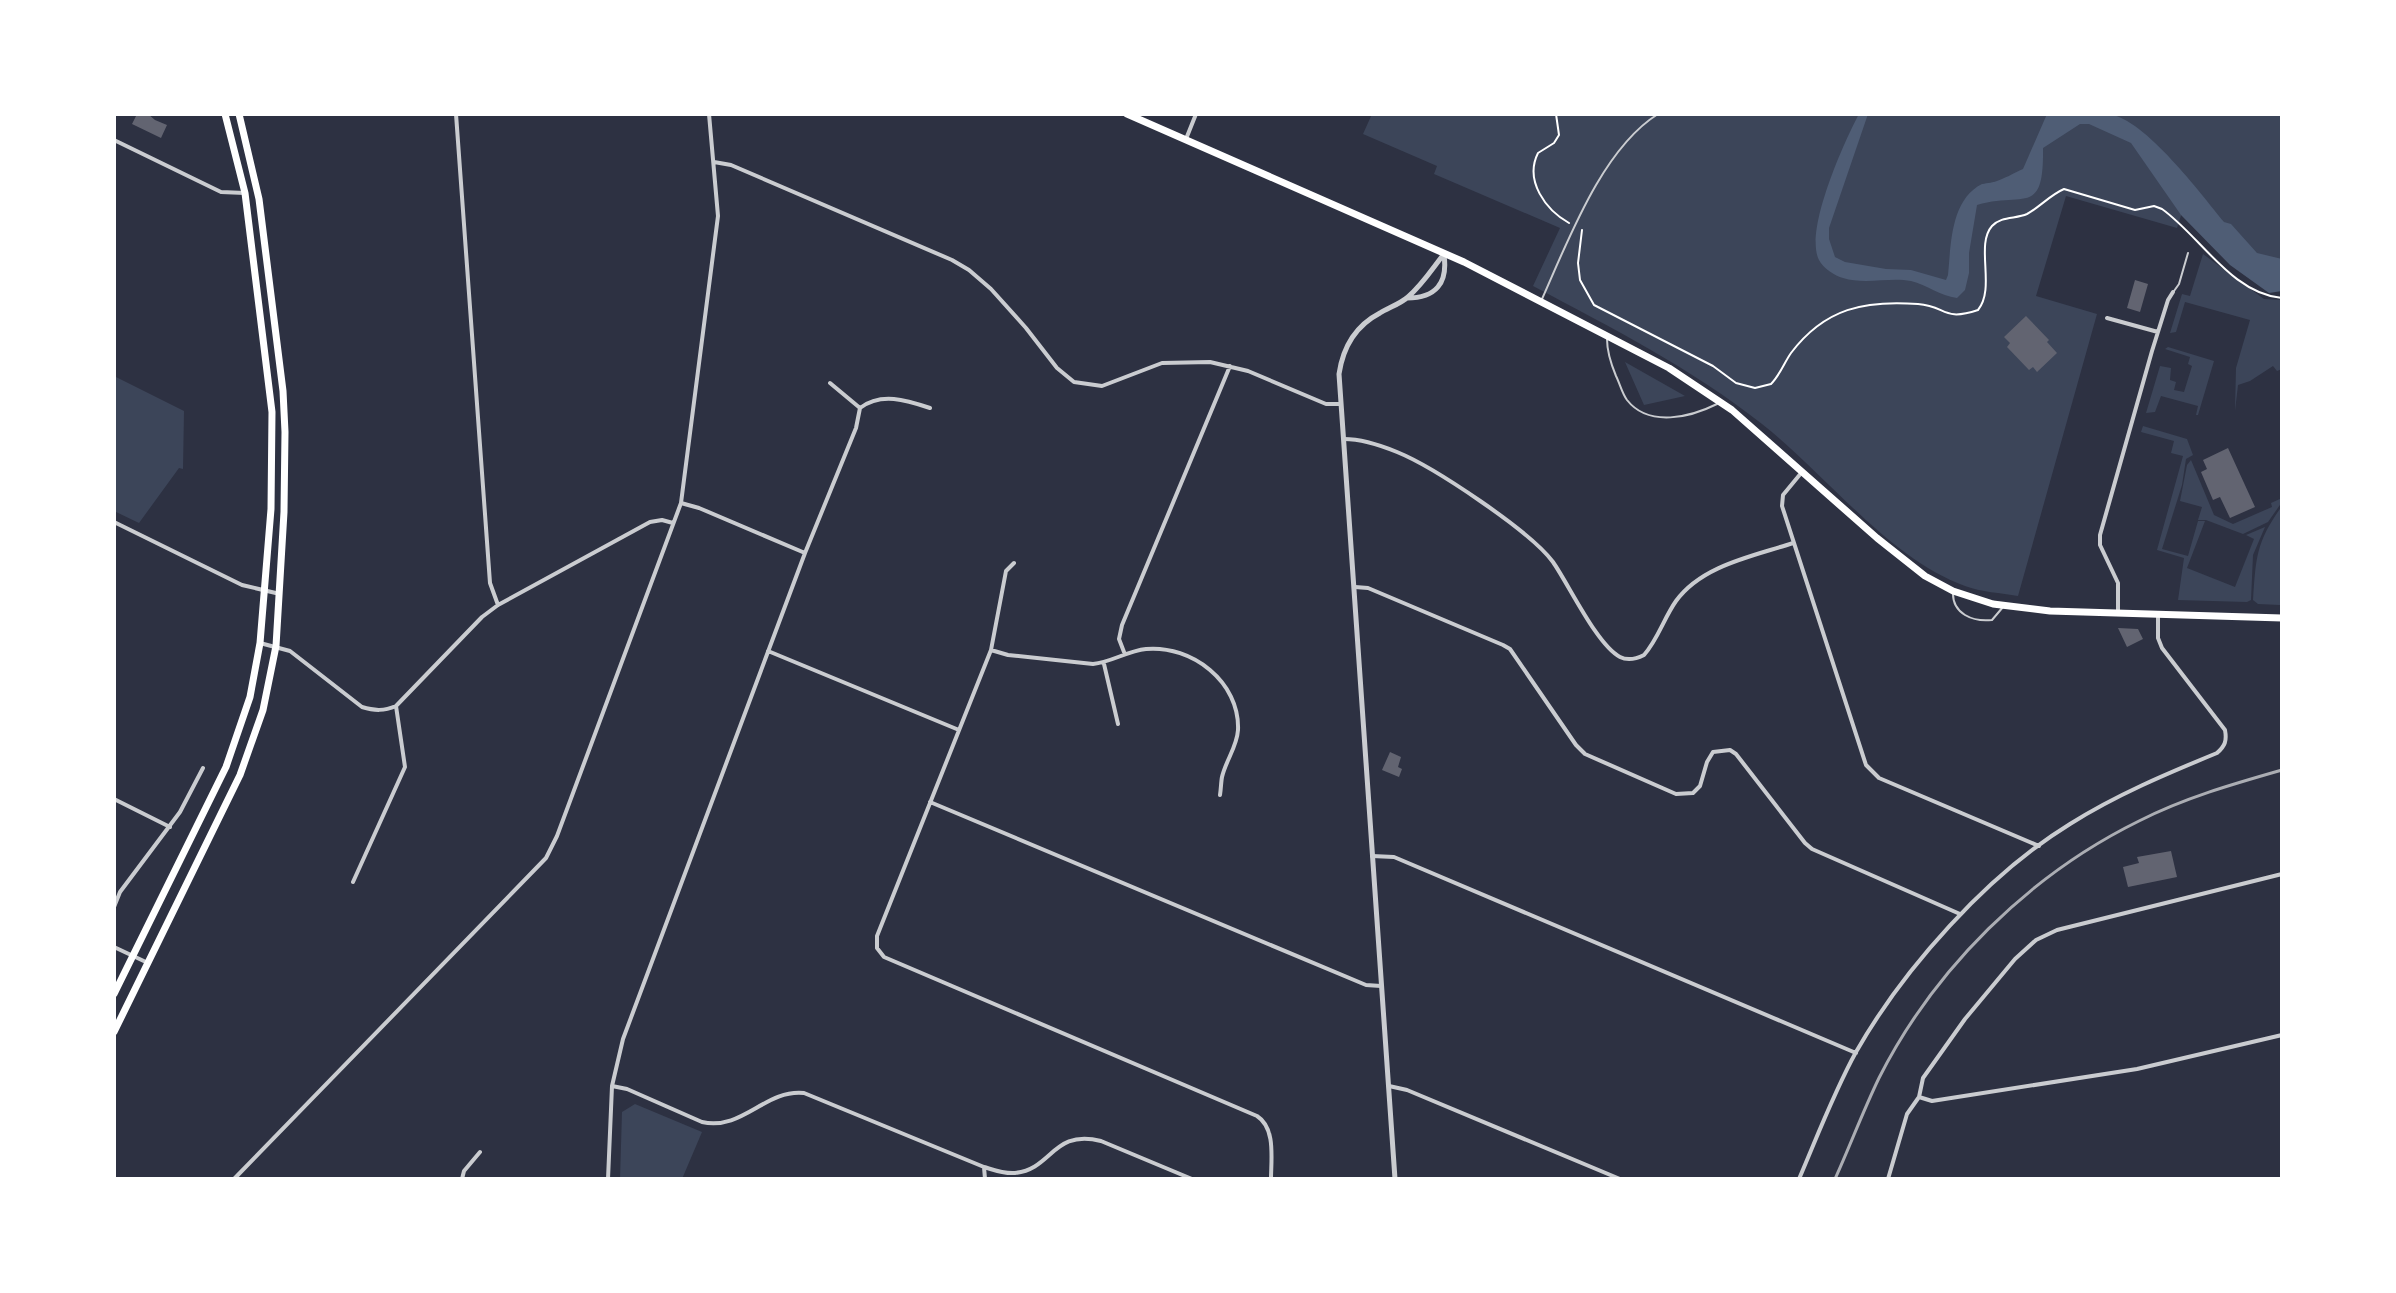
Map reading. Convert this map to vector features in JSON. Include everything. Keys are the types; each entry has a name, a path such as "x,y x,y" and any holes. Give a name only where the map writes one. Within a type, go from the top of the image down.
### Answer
{"main road":[{"path":"114,994 231,755 250,697 260,643 271,509 272,412 245,193 225,114"},
{"path":"114,1032 240,775 263,710 276,646 285,448 283,391 259,199 239,114"},
{"path":"1127,114 1444,254 1669,368 1722,402 1916,569 1953,591 2004,606 2050,611 2282,618"}],"street":[{"path":"456,114 490,583 498,605"},
{"path":"234,1179 546,858 557,836 681,503 718,216 709,114"},
{"path":"1186,139 1196,114"},
{"path":"114,140 221,192 245,193"},
{"path":"714,162 731,165 952,260 991,289 1057,368 1074,382 1102,386 1151,365 1173,361 1230,366 1326,404 1340,404"},
{"path":"1407,298 1420,298 1440,286 1447,272 1444,254"},
{"path":"1395,1179 1339,374 1342,354 1354,334 1369,319 1407,298 1423,284 1444,254"},
{"path":"2118,614 2118,583 2099,539 2158,332 2173,292"},
{"path":"2107,318 2158,332"},
{"path":"1125,653 1119,639 1122,625 1230,366"},
{"path":"830,383 860,408"},
{"path":"608,1179 612,1086 623,1039 805,553 856,428 860,408 871,399 880,398 930,408"},
{"path":"1343,439 1357,439 1399,452 1495,512 1548,556 1596,631 1612,651 1626,659 1636,659 1650,648 1679,597 1697,581 1729,564 1793,543"},
{"path":"1803,471 1782,499 1793,543 1870,771 1879,778 2039,846"},
{"path":"681,503 805,553"},
{"path":"260,643 276,646 297,656 362,707 381,711 396,706 482,617 498,605 650,522 662,520 673,523"},
{"path":"114,522 242,585 280,594"},
{"path":"1014,563 1006,571 991,650 877,936 880,953 1257,1116 1270,1133 1271,1179"},
{"path":"1354,587 1368,588 1510,649 1585,754 1676,794 1687,795 1700,786 1713,752 1730,750 1812,849 1960,914"},
{"path":"1799,1179 1856,1053 1908,977 1960,914 2039,846 2095,809 2145,783 2217,753 2226,743 2221,723 2160,646 2158,614"},
{"path":"991,650 1008,655 1093,664 1146,649 1169,651 1203,664 1234,698 1238,725 1235,745 1222,777 1220,795"},
{"path":"768,651 959,730"},
{"path":"1103,663 1118,724"},
{"path":"353,882 405,767 396,706"},
{"path":"114,907 120,892 170,827 203,768"},
{"path":"114,799 170,827"},
{"path":"930,802 1366,985 1381,986"},
{"path":"1372,856 1394,857 1856,1053"},
{"path":"1888,1179 1907,1114 1919,1097 1923,1078 1965,1019 2015,959 2036,940 2057,930 2282,874"},
{"path":"114,947 148,963"},
{"path":"1919,1097 1932,1101 2137,1069 2282,1035"},
{"path":"612,1086 627,1089 702,1122 715,1124 738,1119 777,1096 804,1093 984,1167 1009,1173 1025,1171 1064,1143 1085,1139 1101,1141 1192,1179"},
{"path":"1389,1086 1407,1090 1620,1179"},
{"path":"462,1179 464,1171 480,1152"},
{"path":"984,1167 985,1179"}],"lane":[{"path":"1648,121 1649,114"},
{"path":"1542,301 1575,226 1612,163 1648,121 1658,114"},
{"path":"2173,292 2179,284 2188,253"},
{"path":"1607,334 1608,355 1623,392 1639,409 1661,417 1696,413 1722,402"},
{"path":"1953,591 1954,607 1969,616 1989,621 2004,606"}],"path":[{"path":"1556,114 1559,135 1536,157 1537,186 1544,204 1583,232 1578,263 1580,280 1594,305 1713,366 1736,383 1755,388 1771,384 1796,348 1826,320 1842,310 1868,305 1919,304 1956,316 1980,309 1985,294 1987,239 1992,226 2029,213 2064,189 2135,210 2154,206 2162,209 2216,262 2265,296 2282,298"}],"shaded area":[{"path":"2101,113 2123,119 2139,129 2171,159 2224,222 2231,224 2257,253 2282,259 2282,291 2269,293 2230,265 2181,215 2131,143 2089,124 2080,124 2043,148 2040,184 2035,193 2028,198 1977,205 1969,273 1965,290 1957,298 1911,281 1860,281 1840,277 1826,269 1819,260 1817,229 1828,187 1859,114 1868,114 1829,228 1835,257 1845,262 1911,270 1946,280 1954,225 1971,191 2023,169 2047,114"},
{"path":"1372,114 2282,114 2282,274 2186,200 2177,228 2066,196 2036,296 2097,314 2018,596 1984,591 1937,573 1910,556 1884,536 1786,444 1707,385 1533,286 1560,228 1434,174 1437,166 1363,134"},
{"path":"2203,254 2264,299 2282,300 2282,369 2277,371 2273,366 2238,385 2235,411 2236,368 2250,320 2185,302 2176,332 2170,333 2182,294 2190,296"},
{"path":"2168,347 2214,361 2198,415 2198,406 2161,396 2155,412 2146,413 2160,366 2171,368 2170,380 2176,382 2174,390 2184,392 2192,366 2188,364 2190,357 2165,349"},
{"path":"1625,362 1685,396 1644,405"},
{"path":"114,376 184,411 183,469 179,468 139,523 114,511"},
{"path":"2143,426 2187,439 2193,455 2186,459 2182,485 2162,549 2188,556 2198,521 2205,521 2187,568 2235,587 2254,539 2246,535 2265,527 2253,555 2251,600 2178,600 2184,558 2157,550 2183,456 2171,453 2174,441 2141,432"},
{"path":"2191,460 2214,515 2233,524 2272,507 2271,503 2282,498 2282,502 2268,522 2243,534 2198,520 2202,507 2180,501 2187,465"},
{"path":"2282,506 2282,602 2280,605 2258,604 2253,600 2259,550"},
{"path":"635,1104 702,1132 682,1179 620,1179 622,1112"}],"building":[{"path":"137,114 148,114 167,125 161,138 132,124"},
{"path":"2135,280 2148,284 2140,312 2127,308"},
{"path":"2026,316 2057,353 2037,372 2033,367 2029,370 2007,347 2010,343 2004,337"},
{"path":"2228,448 2255,507 2230,518 2220,497 2213,500 2201,472 2207,469 2203,460"},
{"path":"2118,628 2138,629 2143,639 2127,647"},
{"path":"1390,752 1401,757 1399,777 1382,770"},
{"path":"2171,851 2177,877 2128,887 2123,867 2139,863 2137,857"}],"railway":[{"path":"1835,1179 1873,1090 1901,1038 1927,999 1988,929 2060,869 2139,821 2191,798 2282,770"}]}
